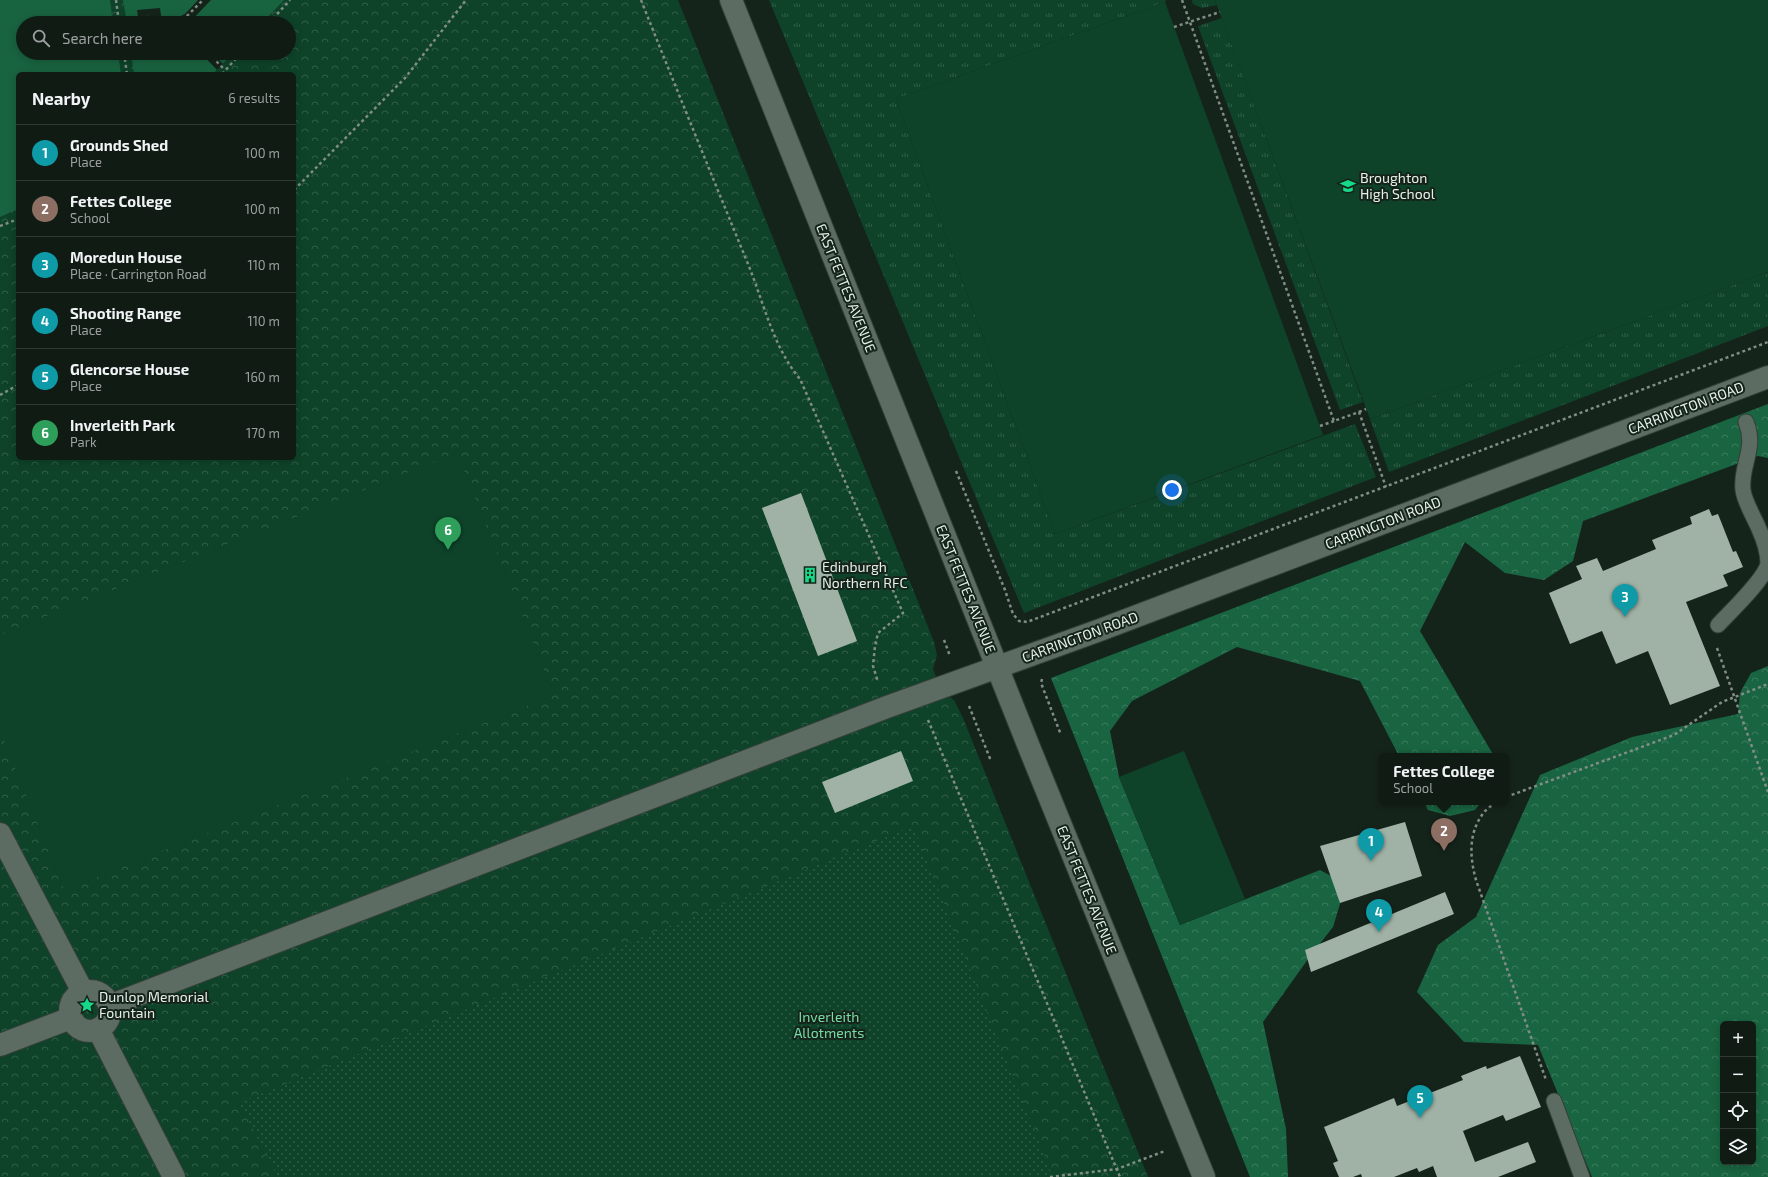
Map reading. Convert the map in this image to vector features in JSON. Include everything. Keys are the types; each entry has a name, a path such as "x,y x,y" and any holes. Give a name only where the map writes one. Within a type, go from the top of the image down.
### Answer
{"street":[{"name":"EAST FETTES AVENUE","path":"731,0 998,668 1204,1177"},
{"name":"CARRINGTON ROAD","path":"109,1006 918,696 1100,630 1768,377"},
{"path":"0,834 83,992"},
{"path":"96,991 106,1000 109,1006 110,1013 108,1020 98,1029 85,1030 74,1023 71,1018 70,1005 77,995 83,992 96,991"},
{"path":"0,1045 71,1018"},
{"path":"98,1029 174,1177"}],"lane":[{"path":"1718,625 1761,576 1768,564 1768,549 1743,491 1743,476 1750,448 1750,432 1746,422"},
{"path":"1554,1101 1582,1177"}],"path":[{"path":"116,0 119,16"},
{"path":"187,16 203,0"},
{"path":"275,16 290,0"},
{"path":"296,188 405,78 466,0"},
{"path":"641,0 757,286 781,353 788,365 800,379 903,613 878,633 873,666 879,686"},
{"path":"1182,0 1334,421"},
{"path":"1174,27 1220,12"},
{"path":"125,60 127,72"},
{"path":"215,60 226,70 235,60"},
{"path":"0,226 16,220"},
{"path":"956,471 1005,590 1013,614 1020,621 1027,622 1768,342"},
{"path":"0,395 16,386"},
{"path":"1320,426 1366,409"},
{"path":"1359,412 1386,487"},
{"path":"1718,625 1714,639 1768,792"},
{"path":"1043,676 1041,683 1061,734"},
{"path":"1509,796 1674,734 1722,702 1768,684"},
{"path":"918,696 1120,1177"},
{"path":"1492,805 1482,814 1472,836 1471,859 1476,880 1554,1101"},
{"path":"1050,1177 1117,1169 1191,1142"}],"green space":[{"path":"0,0 678,0 934,642 937,655 933,669 940,688 946,695 954,700 963,718 1148,1177 0,1177"},
{"path":"769,0 1166,0 1165,2 896,99 1055,534 1355,424 1376,477 1024,613"},
{"path":"1192,0 1215,0 1217,5 1202,8 1193,4"},
{"path":"1215,0 1768,0 1768,272 1370,419"},
{"path":"1165,2 1323,435 1055,534 896,99"},
{"path":"1222,18 1363,402 1340,410 1198,26"},
{"path":"1768,272 1768,326 1389,472 1370,419"},
{"path":"1768,404 1768,458 1758,456 1583,521 1573,561 1544,580 1505,573 1465,542 1420,631 1492,753 1397,753 1360,681 1237,647 1132,701 1110,731 1119,777 1180,925 1320,870 1346,884 1333,927 1263,1022 1286,1129 1288,1177 1250,1177 1051,678"},
{"path":"457,453 554,695 64,890 0,730 0,635"},
{"path":"1768,666 1768,1177 1592,1177 1538,1045 1464,1042 1417,992 1438,945 1476,917 1540,775 1632,737 1738,714 1740,693 1751,673"},
{"path":"1184,751 1245,899 1180,925 1119,777"},
{"path":"1426,805 1479,805 1475,810 1450,816 1428,810"},
{"name":"Inverleith Allotments","path":"913,826 1053,1177 278,1177 239,1103"}],"shaded area":[{"path":"0,0 110,0 112,16 16,16 16,60 119,60 121,72 16,72 16,210 0,217"},
{"path":"123,0 284,0 269,16 126,16"},
{"path":"132,60 226,60 215,72 134,72"}],"pier":[{"path":"198,0 211,0 196,16 181,16 185,14"},
{"path":"160,8 161,16 138,16 137,10"},
{"path":"208,60 219,60 223,64 217,70"}],"building":[{"name":"Edinburgh Northern RFC","path":"801,493 857,641 818,656 762,508"},
{"path":"1709,509 1712,516 1718,514 1733,552 1736,551 1743,567 1723,575 1728,586 1686,602 1720,686 1670,705 1648,651 1616,664 1602,631 1570,644 1549,593 1582,579 1576,566 1597,558 1603,571 1656,549 1652,540 1692,524 1690,517"},
{"path":"901,751 913,781 835,813 822,782"},
{"path":"1405,822 1422,876 1340,903 1320,846"},
{"path":"1445,892 1454,914 1311,972 1305,950"},
{"path":"1520,1056 1541,1107 1506,1121 1503,1115 1463,1131 1475,1162 1528,1142 1536,1162 1498,1177 1437,1177 1433,1166 1419,1172 1417,1168 1394,1177 1362,1177 1361,1174 1353,1177 1339,1177 1333,1163 1338,1161 1324,1127 1394,1098 1397,1106 1463,1080 1461,1076 1486,1066 1487,1069"}],"place":[{"name":"Broughton High School","path":"1348,186"},
{"name":"Inverleith Park","path":"448,550"},
{"name":"Edinburgh Northern RFC","path":"810,575"},
{"name":"Moredun House","path":"1625,617"},
{"name":"Fettes College","path":"1444,851"},
{"name":"Grounds Shed","path":"1371,861"},
{"name":"Shooting Range","path":"1379,932"},
{"name":"Dunlop Memorial Fountain","path":"87,1005"},
{"name":"Glencorse House","path":"1420,1118"}]}
